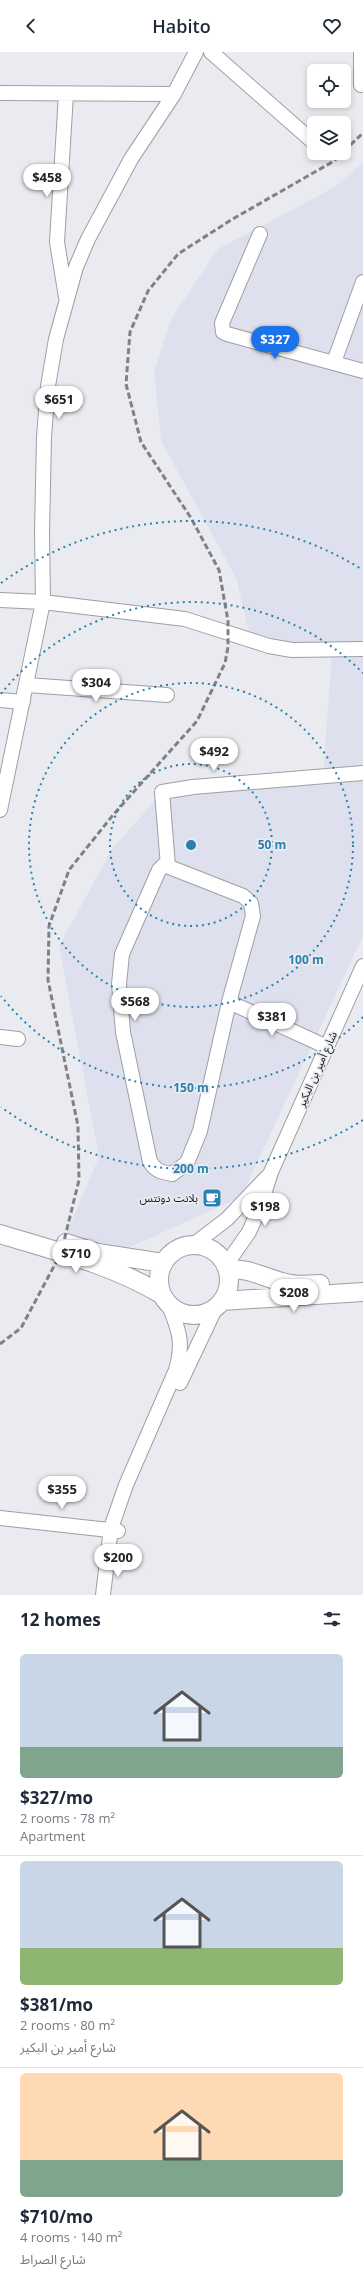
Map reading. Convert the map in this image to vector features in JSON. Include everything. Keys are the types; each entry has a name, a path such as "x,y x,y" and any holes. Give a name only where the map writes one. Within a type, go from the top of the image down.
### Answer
{"main road":[{"path":"0,1222 98,1253 163,1263"},
{"path":"0,1234 61,1253 135,1280 166,1300 179,1312 191,1315 203,1314 218,1305 363,1292"},
{"path":"166,1300 159,1284 159,1273 163,1263 171,1253 181,1247 193,1245 205,1246 215,1252 227,1267 228,1286 218,1305"},
{"path":"227,1267 245,1270 287,1284 304,1286 363,1281"}],"street":[{"path":"0,810 6,752 23,702 43,602 42,532 48,386 56,339 66,300 76,267 88,239 131,159 174,94 196,52"},
{"path":"211,52 307,136"},
{"path":"361,52 361,85"},
{"path":"0,93 41,92 66,94 174,94"},
{"path":"66,94 57,242 66,300"},
{"path":"260,234 222,323 223,332 363,371"},
{"path":"334,362 363,282"},
{"path":"0,600 43,602 184,619 269,646 292,650 363,649"},
{"path":"27,684 167,696"},
{"path":"0,700 23,702"},
{"path":"168,866 162,792 193,787 363,773"},
{"path":"161,866 168,866 242,896 251,903 253,916 228,1002 200,1131 193,1151 180,1169 172,1174 161,1172 154,1169 150,1162 147,1150 123,1032 118,984 120,968 127,940 161,866"},
{"name":"شارع أمير بن البكير","path":"227,1267 249,1232 260,1207 271,1172 363,966"},
{"path":"228,1002 327,1047"},
{"path":"0,1036 18,1039"},
{"name":"شارع أمير بن البكير","path":"193,1245 227,1219 271,1172"},
{"path":"103,1595 114,1529 126,1486 176,1370 181,1352 179,1332 166,1300"},
{"path":"114,1529 218,1305"},
{"path":"0,1518 114,1529"}],"shaded area":[{"path":"363,162 363,936 241,1197 126,1249 66,1234 99,1157 59,946 112,849 159,796 323,775 332,653 249,632 236,578 161,441 154,372 171,319 218,249 335,187"}],"railway":[{"path":"351,144 363,133"},
{"path":"0,1344 21,1328 61,1253 79,1180 78,1126 48,980 49,926 69,870 113,815 197,721 225,663 228,647 228,621 219,570 191,518 141,442 126,384 130,332 148,291 178,254 231,220 335,160"}],"place":[{"name":"بلانت دونتس","path":"212,1198"}]}
